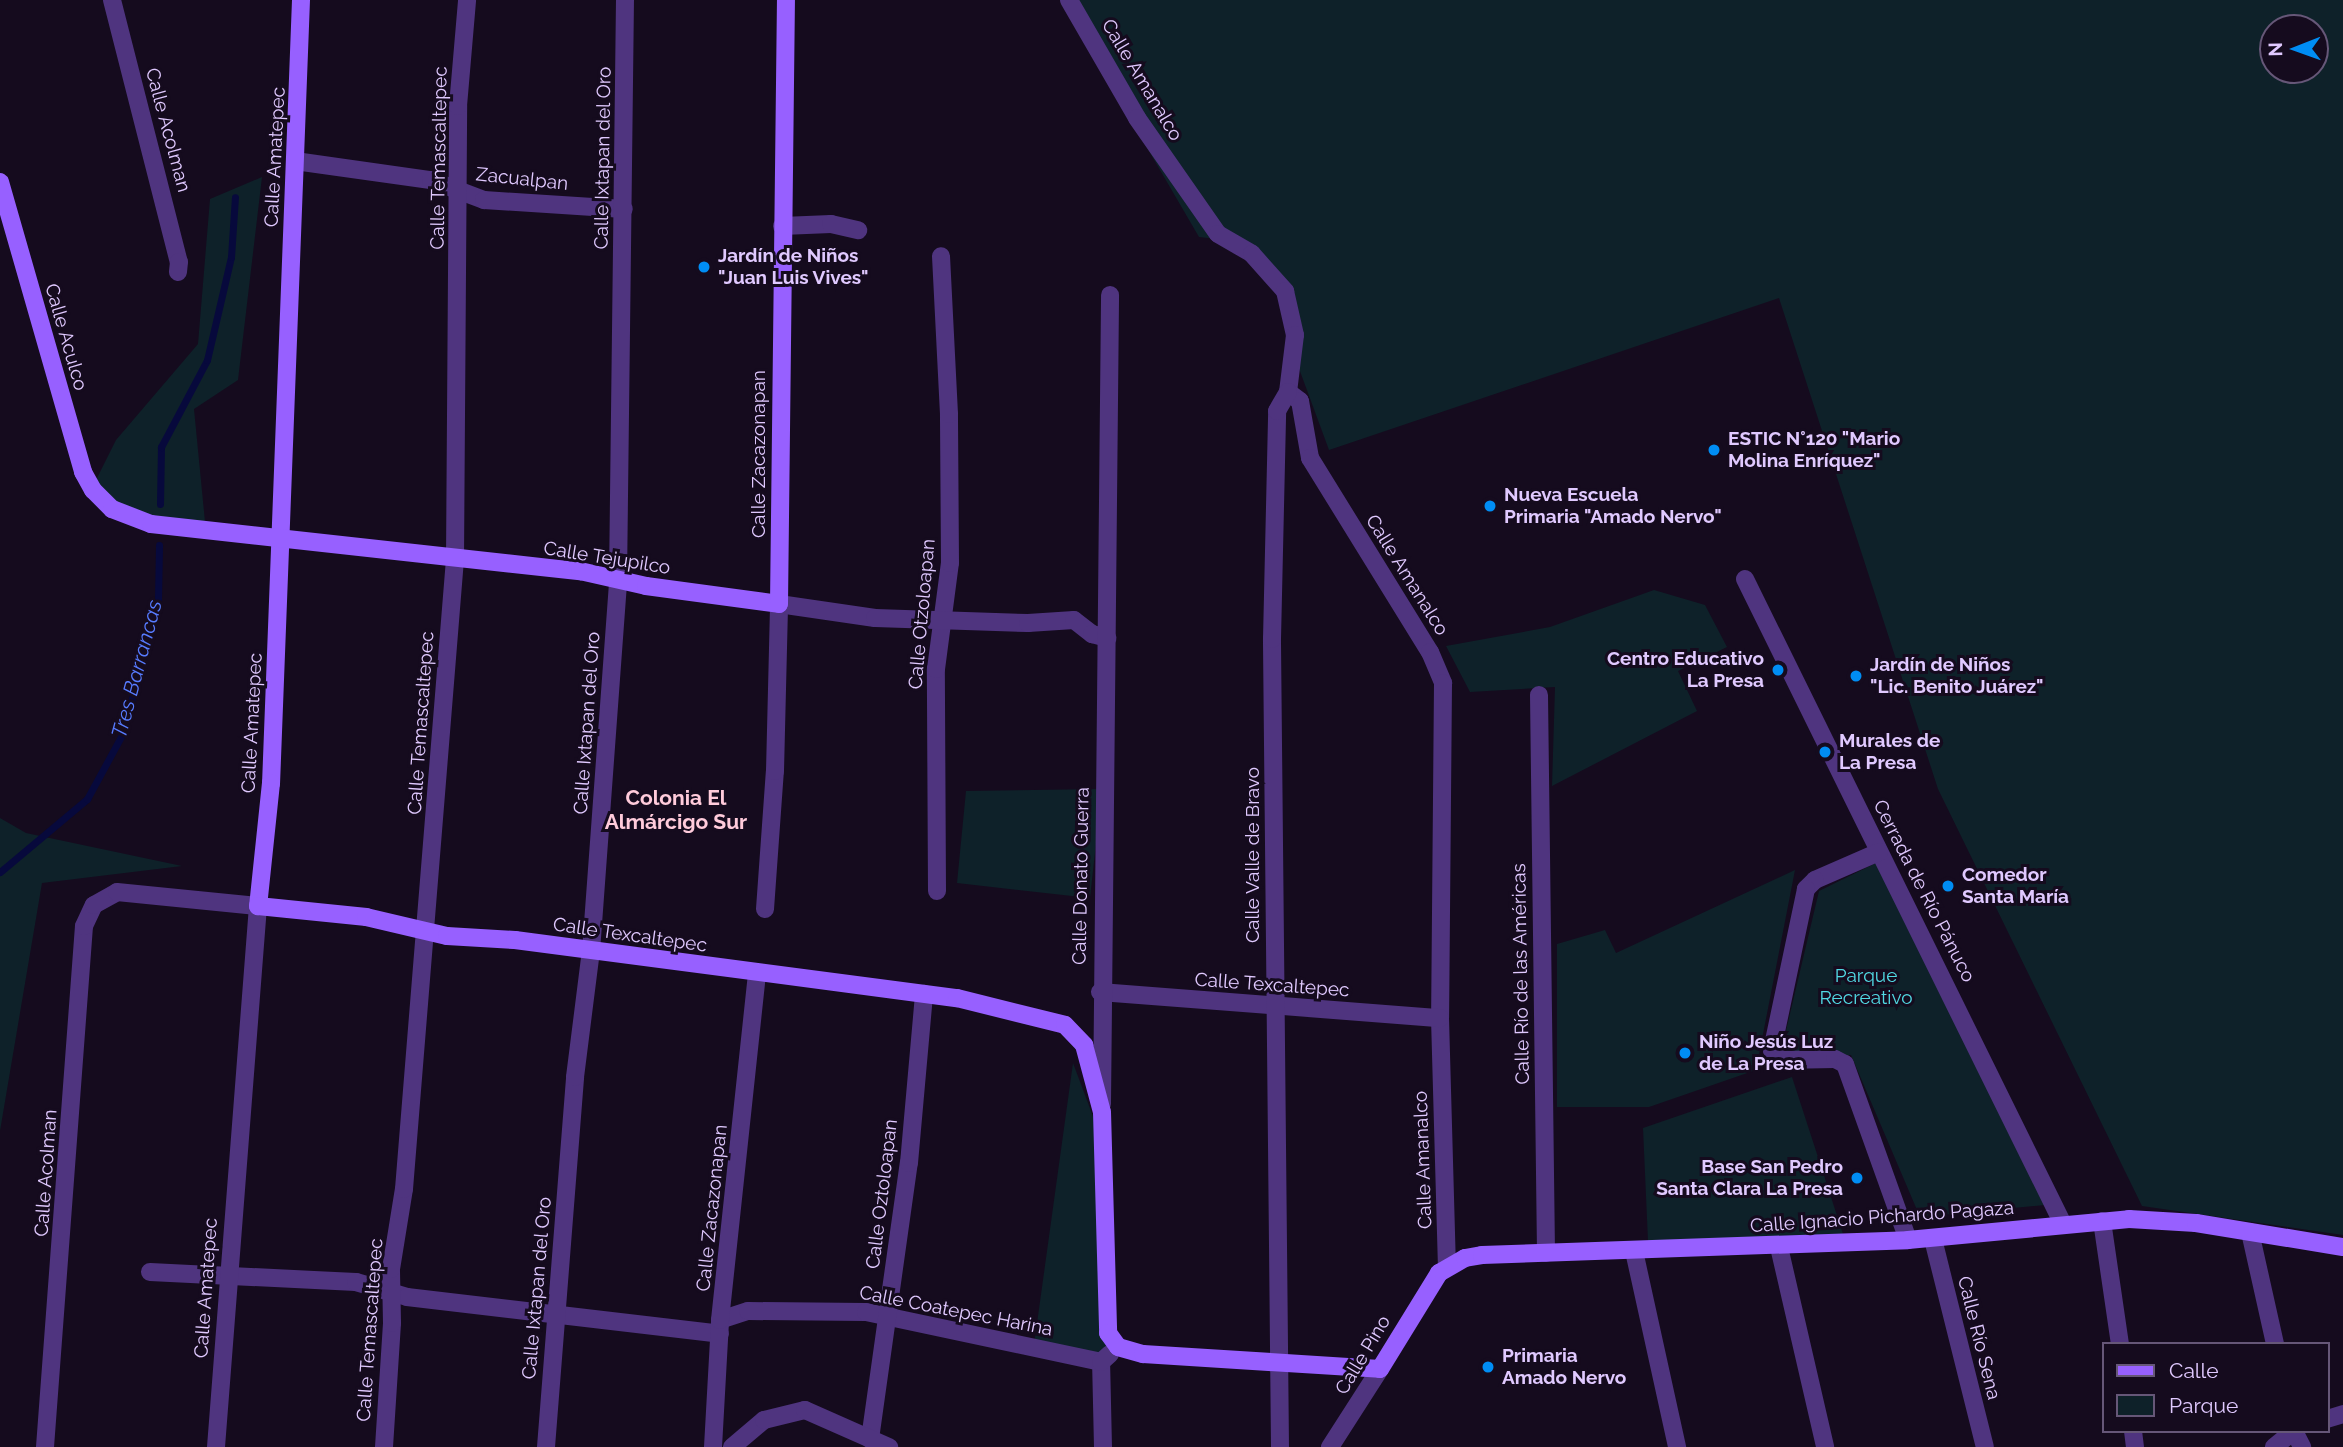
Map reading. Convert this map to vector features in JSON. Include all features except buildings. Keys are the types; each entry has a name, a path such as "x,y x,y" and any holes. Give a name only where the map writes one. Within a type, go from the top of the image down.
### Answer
{"street":[{"name":"Calle Acolman","path":"112,0 176,249 178,272"},
{"name":"Calle Amatepec","path":"216,1447 258,906 271,783 301,0"},
{"name":"Calle Temascaltepec","path":"384,1447 393,1293 391,1269 404,1189 455,559 459,92 467,0"},
{"name":"Calle Ixtapan del Oro","path":"546,1447 554,1315 592,951 618,580 625,0"},
{"name":"Calle Zacazonapan","path":"765,909 775,771 779,604 786,0"},
{"name":"Calle Amanalco","path":"1069,0 1138,118 1218,234 1252,254 1285,291 1295,335 1288,392 1300,401 1310,458 1430,652 1443,683 1440,1018 1447,1266"},
{"name":"Zacualpan","path":"295,161 431,180 484,200 624,209"},
{"name":"Calle Aculco","path":"0,182 83,472 101,500"},
{"path":"782,226 831,224 858,230"},
{"name":"Calle Otzoloapan","path":"937,891 936,669 950,563 949,414 941,256"},
{"name":"Calle Donato Guerra","path":"1110,295 1100,992 1105,1310 1108,1333 1118,1348"},
{"name":"Calle Valle de Bravo","path":"1280,1447 1283,1365 1275,1007 1275,467 1277,411 1288,392"},
{"name":"Calle Tejupilco","path":"101,500 131,519 151,524 281,535 618,580 835,615 942,620 1074,620 1099,638 1107,638"},
{"name":"Cerrada de Río Pánuco","path":"1745,579 2063,1224"},
{"name":"Calle Río de las Américas","path":"1539,695 1546,1253"},
{"path":"1879,852 1815,880 1807,889 1772,1050 1781,1060 1835,1059 1844,1064 1908,1240"},
{"name":"Calle Texcaltepec","path":"94,905 117,892 366,917 426,933 592,951 924,994 1002,1007 1065,1025 1084,1045 1102,1112"},
{"name":"Calle Acolman","path":"46,1447 85,926 94,905"},
{"name":"Calle Zacazonapan","path":"713,1447 720,1327 757,973"},
{"name":"Calle Texcaltepec","path":"1100,992 1440,1018"},
{"name":"Calle Oztoloapan","path":"882,1445 888,1315 924,994"},
{"name":"Calle Ignacio Pichardo Pagaza","path":"1431,1283 1447,1266 1482,1255 1779,1247 1933,1239 2102,1220 2160,1219 2343,1247"},
{"path":"2102,1220 2120,1342"},
{"path":"2250,1232 2275,1342"},
{"name":"Calle Río Sena","path":"1933,1239 1985,1447"},
{"path":"1779,1247 1825,1447"},
{"path":"1634,1251 1677,1447"},
{"path":"150,1272 229,1273 356,1282 393,1293 554,1315 720,1327"},
{"name":"Calle Pino","path":"1330,1447 1431,1283"},
{"name":"Calle Coatepec Harina","path":"720,1327 748,1311 843,1310 888,1315 1101,1362"},
{"path":"1103,1447 1101,1362 1118,1348 1143,1354 1283,1365 1380,1369"},
{"path":"732,1447 764,1420 805,1410 882,1445"},
{"path":"1344,1428 1348,1447"},
{"path":"2274,1447 2292,1433"}],"green space":[{"path":"1061,0 2343,0 2343,1235 2142,1206 1938,789 1779,298 1329,450 1294,355 1292,293 1235,241 1199,237"},
{"path":"262,177 238,380 194,409 206,532 135,513 90,492 116,440 198,344 210,199"},
{"path":"1654,590 1705,605 1727,647 1678,671 1697,711 1552,786 1555,687 1470,692 1446,646 1550,627"},
{"path":"1102,789 1090,898 957,883 966,791"},
{"path":"0,818 26,833 182,866 42,883 0,1131"},
{"name":"Parque Recreativo","path":"1882,860 2045,1205 1920,1217 1851,1055 1780,1056 1819,891"},
{"path":"1795,870 1756,1070 1649,1107 1557,1107 1557,944 1605,930 1616,953"},
{"path":"1073,1063 1100,1135 1109,1370 1034,1345"},
{"path":"1792,1077 1843,1234 1648,1241 1643,1128"}],"waterway":[{"name":"Tres Barrancas","path":"160,504 161,447 207,360 231,257 235,197"},
{"name":"Tres Barrancas","path":"0,872 87,799 123,733 158,599 159,545"}],"place":[{"name":"Jardín de Niños \"Juan Luis Vives\"","path":"704,267"},
{"name":"ESTIC N°120 \"Mario Molina Enríquez\"","path":"1714,450"},
{"name":"Nueva Escuela Primaria \"Amado Nervo\"","path":"1490,506"},
{"name":"Centro Educativo La Presa","path":"1778,670"},
{"name":"Jardín de Niños \"Lic. Benito Juárez\"","path":"1856,676"},
{"name":"Murales de La Presa","path":"1825,752"},
{"name":"Comedor Santa María","path":"1948,886"},
{"name":"Niño Jesús Luz de La Presa","path":"1685,1053"},
{"name":"Base San Pedro Santa Clara La Presa","path":"1857,1178"},
{"name":"Primaria Amado Nervo","path":"1488,1367"}],"district":[{"name":"Colonia El Almárcigo Sur","path":"676,810"}]}
